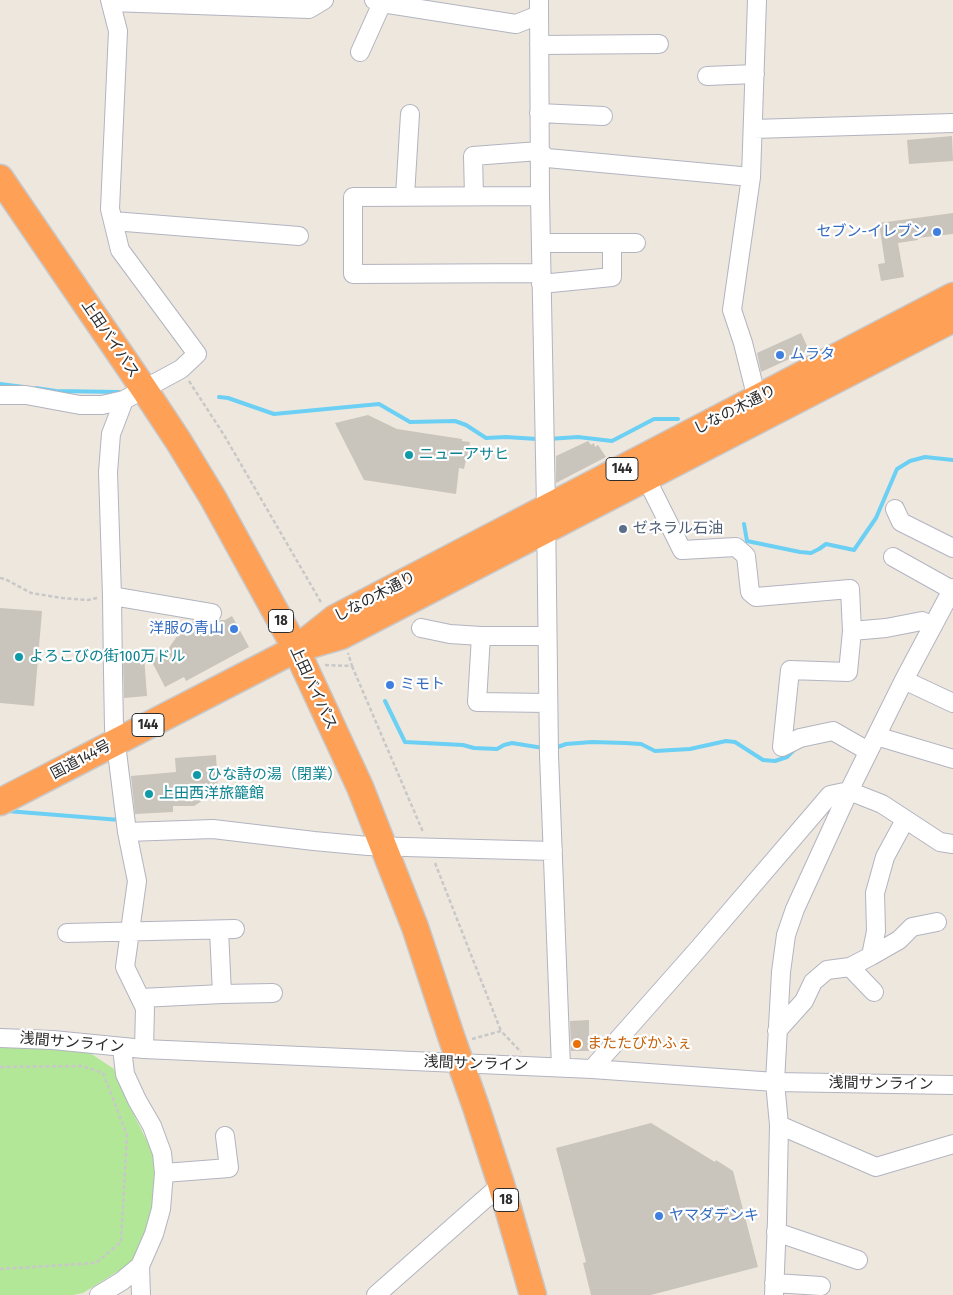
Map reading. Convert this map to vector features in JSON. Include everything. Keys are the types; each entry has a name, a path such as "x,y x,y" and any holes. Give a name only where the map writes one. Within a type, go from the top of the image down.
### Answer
{"highway":[{"name":"上田バイパス","path":"0,178 134,394 213,498 296,649 360,787 415,927 501,1184 533,1295"},
{"name":"しなの木通り","path":"546,519 757,399 953,296"},
{"name":"しなの木通り","path":"296,649 335,618 546,519 646,478 953,319"},
{"name":"国道144号","path":"0,802 296,649"},
{"name":"上田バイパス","path":"476,1107 519,1295"}],"street":[{"path":"0,394 26,394 80,405 102,405 134,394 181,369 197,354 120,250 110,209 118,31 110,1 309,9 324,0"},
{"path":"757,0 751,177 732,310 743,343 757,399"},
{"path":"360,52 378,1 516,24 539,8"},
{"path":"539,8 539,151 548,703 561,1068"},
{"path":"539,45 659,44"},
{"path":"707,76 755,74"},
{"path":"539,113 603,116"},
{"path":"405,196 410,114"},
{"path":"753,129 953,123"},
{"path":"474,196 473,156 539,151 548,158 751,177"},
{"path":"540,196 353,197 353,274 541,278 612,277 612,243"},
{"path":"113,221 300,236"},
{"path":"541,242 636,243"},
{"path":"134,394 111,434 108,472 114,728 127,832 137,881 125,967 145,1008 144,1049"},
{"path":"646,478 682,550 736,547 746,556 750,592 756,598 850,588 852,631 848,672 790,670 782,747 800,738 832,731 868,751"},
{"path":"895,510 901,522 953,548"},
{"path":"821,1286 774,1289 779,1125 775,1082 781,972 786,935 795,909 868,751 952,589 893,557"},
{"path":"112,596 212,613"},
{"path":"852,631 922,622 933,626"},
{"path":"421,628 450,634 481,636 547,636"},
{"path":"481,636 477,702 548,703"},
{"path":"904,680 953,703"},
{"path":"876,736 953,759"},
{"path":"592,1069 830,795 849,791 882,804 940,842 953,844"},
{"path":"871,956 876,931 875,893 885,857 905,820"},
{"path":"127,832 214,829 368,846 552,851"},
{"path":"778,1031 804,1002 813,982 827,970 850,967 899,940 912,927 937,922"},
{"path":"67,933 227,930 222,994"},
{"path":"850,967 874,992"},
{"path":"141,998 273,993"},
{"name":"浅間サンライン","path":"0,1038 53,1040 122,1048 592,1069 775,1082 953,1085"},
{"path":"122,1048 125,1074 152,1126 162,1153 164,1173 161,1209 154,1234 140,1266 141,1295"},
{"path":"779,1125 876,1167 953,1144"},
{"path":"164,1173 229,1168 225,1136"},
{"path":"376,1295 495,1190"},
{"path":"776,1232 858,1260"},
{"path":"99,1295 122,1281 140,1266"}],"path":[{"path":"181,369 224,435 325,610"},
{"path":"0,578 31,593 62,598 88,600 112,596"},
{"path":"325,665 352,666 345,646"},
{"path":"470,1039 502,1031 525,1057"},
{"path":"0,1067 82,1066 103,1073 127,1135 121,1242 96,1263 0,1269"}],"green space":[{"path":"0,1045 87,1051 114,1069 154,1155 156,1182 153,1207 136,1260 83,1293 73,1295 0,1295"}],"building":[{"path":"952,136 953,161 909,164 907,140"},
{"path":"953,213 953,234 917,238 918,240 898,243 904,277 881,281 878,264 885,263 879,223"},
{"path":"801,333 809,350 761,372 757,353"},
{"name":"ニューアサヒ","path":"368,415 397,429 462,439 462,441 470,442 464,469 459,468 456,494 364,480 335,423"},
{"path":"588,441 591,445 594,443 595,447 598,445 606,457 556,483 556,456"},
{"name":"よろこびの街100万ドル","path":"0,608 42,611 34,706 0,703"},
{"path":"232,616 249,647 186,681 184,677 165,687 151,660 166,652 185,625 194,621 215,623"},
{"path":"144,656 147,696 124,698 123,657"},
{"path":"216,755 218,791 194,806 173,806 173,812 135,814 131,776 176,772 175,758"},
{"path":"589,1020 589,1051 571,1051 570,1021"},
{"name":"ヤマダデンキ","path":"651,1123 733,1171 758,1267 651,1295 591,1295 583,1263 586,1262 556,1148"}],"waterway":[{"path":"0,384 24,387"},
{"path":"36,388 56,391 119,392"},
{"path":"219,397 228,398 274,414 379,404 410,422 455,421 466,425 486,438 537,439"},
{"path":"548,439 578,437 612,441 654,419 678,419"},
{"path":"744,524 747,541 811,553 826,544 854,550 876,518 897,469 910,461 925,457 953,460"},
{"path":"385,701 405,742 497,749 512,743 543,748"},
{"path":"555,748 566,744 592,742 641,744 655,751 690,749 726,741 735,742 763,760 775,761 787,757 795,749"},
{"path":"7,811 120,820"}],"place":[{"name":"セブン-イレブン","path":"937,232"},
{"name":"ムラタ","path":"780,355"},
{"name":"ニューアサヒ","path":"409,455"},
{"name":"ゼネラル石油","path":"623,529"},
{"name":"洋服の青山","path":"234,629"},
{"name":"よろこびの街100万ドル","path":"19,657"},
{"name":"ミモト","path":"390,685"},
{"name":"ひな詩の湯（閉業）","path":"197,775"},
{"name":"上田西洋旅籠館","path":"149,794"},
{"name":"またたびかふぇ","path":"577,1044"},
{"name":"ヤマダデンキ","path":"659,1216"}]}
